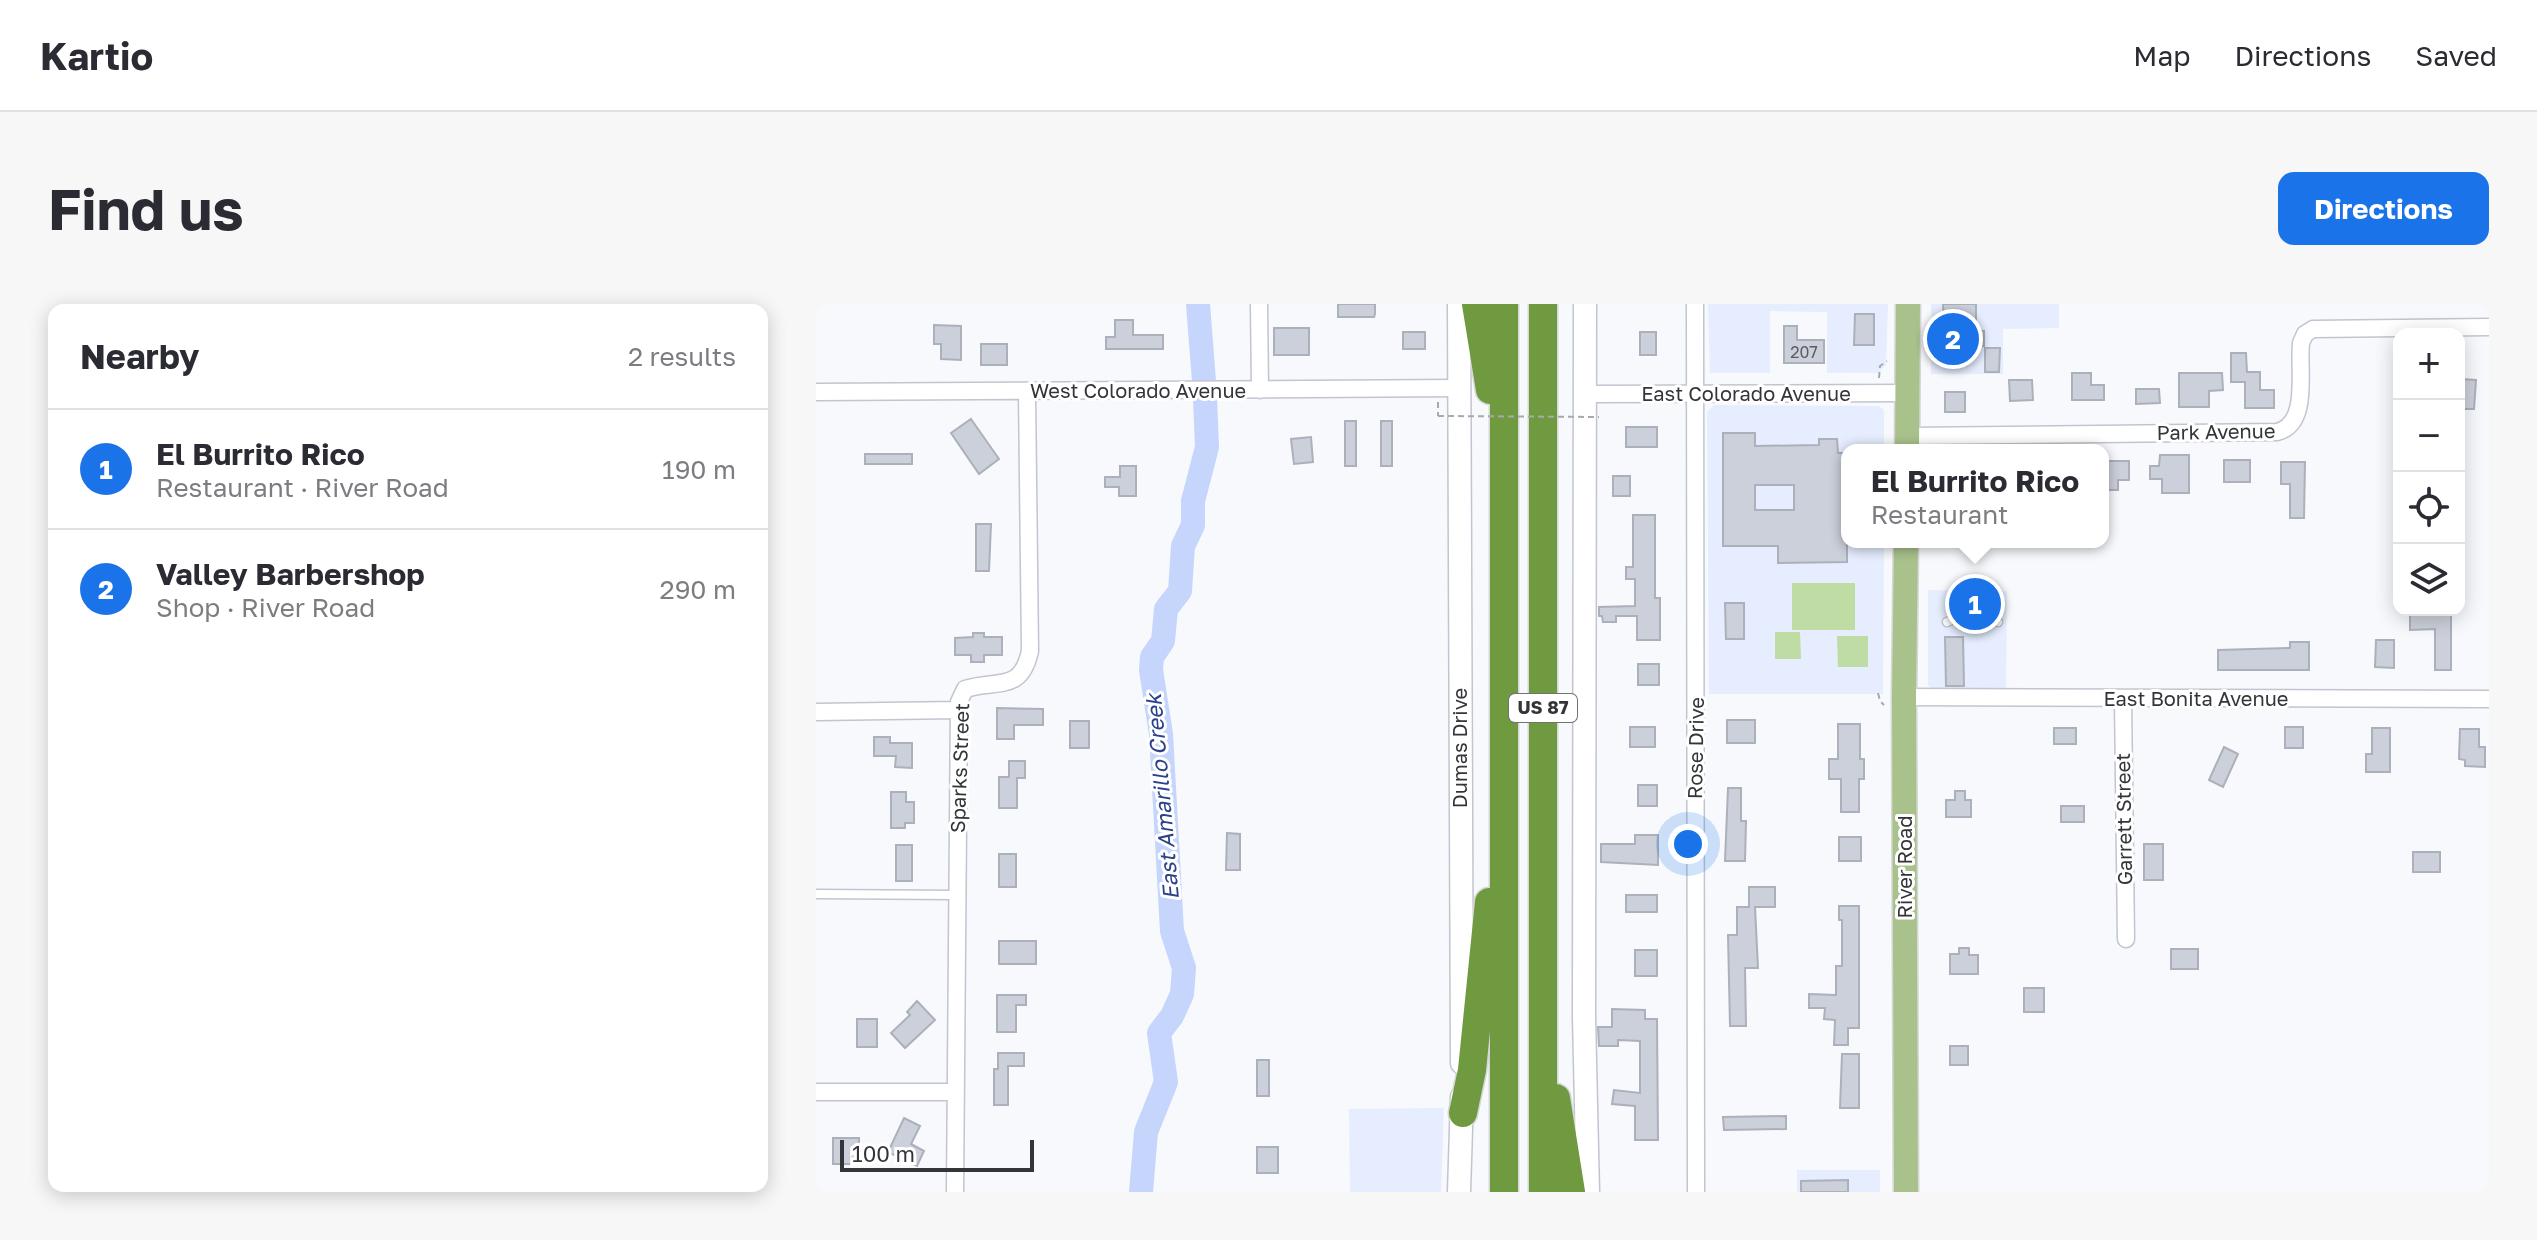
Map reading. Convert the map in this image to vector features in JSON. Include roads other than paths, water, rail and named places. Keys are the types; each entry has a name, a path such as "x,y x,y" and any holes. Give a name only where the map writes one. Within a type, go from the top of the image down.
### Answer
{"highway":[{"path":"1476,304 1503,470"},
{"name":"US 87","path":"1504,304 1504,1192"},
{"name":"US 87","path":"1543,304 1543,1192"},
{"path":"1544,405 1552,304"},
{"path":"1463,1113 1472,1070 1483,948 1503,802"},
{"path":"1542,1011 1571,1192"}],"main road":[{"name":"Dumas Drive","path":"1459,304 1463,1113 1459,1192"},
{"path":"1585,304 1584,1017 1588,1192"},
{"path":"1907,443 1908,304"},
{"name":"River Road","path":"1906,548 1906,1192"}],"street":[{"path":"1259,304 1260,390"},
{"name":"Rose Drive","path":"1695,304 1696,1192"},
{"name":"Park Avenue","path":"1907,443 2277,432 2289,429 2297,418 2301,343 2305,334 2313,329 2489,327"},
{"name":"West Colorado Avenue","path":"816,392 1459,388"},
{"name":"Sparks Street","path":"955,1192 958,710 960,696 965,689 1016,679 1024,672 1030,651 1027,392"},
{"name":"East Colorado Avenue","path":"1584,394 1907,393"},
{"name":"East Bonita Avenue","path":"1904,697 2489,699"},
{"name":"Garrett Street","path":"2123,699 2126,939"},
{"path":"816,712 958,710"},
{"path":"816,1092 956,1092"}],"lane":[{"path":"1947,622 1967,614 1989,615 1998,622"},
{"path":"816,894 957,895"}],"waterway":[{"name":"East Amarillo Creek","path":"1198,304 1204,381"},
{"name":"East Amarillo Creek","path":"1141,1192 1146,1132 1166,1082 1159,1033 1172,1016 1182,994 1184,968 1172,931 1161,734 1151,670 1152,657 1163,641 1166,609 1180,591 1183,546 1193,525 1193,501 1207,447 1205,399"}],"place":[{"name":"Valley Barbershop","path":"1953,339"},
{"name":"El Burrito Rico","path":"1975,604"}]}
